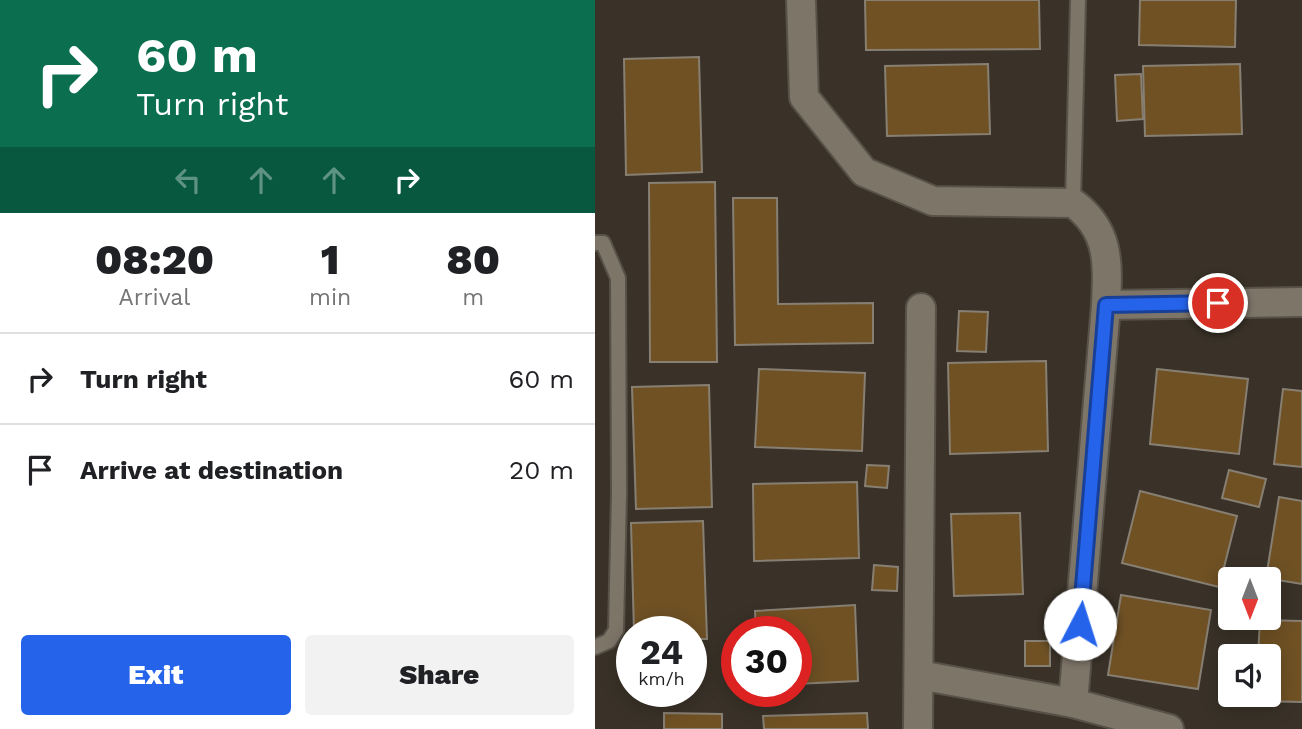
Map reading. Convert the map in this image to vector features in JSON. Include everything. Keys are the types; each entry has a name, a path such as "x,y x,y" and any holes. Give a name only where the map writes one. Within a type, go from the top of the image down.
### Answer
{"street":[{"path":"801,0 804,97 865,172 933,201 1073,203 1089,215 1103,238 1108,277 1073,703"},
{"path":"1106,305 1302,302"},
{"path":"918,729 921,308"},
{"path":"919,675 1073,703 1169,729"}],"lane":[{"path":"1073,203 1078,0"},
{"path":"595,243 603,243 618,278 619,493 616,630 609,641 595,647"}],"building":[{"path":"865,0 1039,0 1040,49 866,50"},
{"path":"1140,0 1236,0 1235,47 1139,45"},
{"path":"699,57 702,172 626,175 624,59"},
{"path":"988,64 990,134 887,136 885,66"},
{"path":"1240,64 1242,134 1145,136 1143,66"},
{"path":"1141,74 1143,119 1117,121 1115,75"},
{"path":"715,182 717,362 650,362 649,183"},
{"path":"733,198 777,198 778,304 873,303 873,343 735,345"},
{"path":"959,311 988,312 986,352 957,351"},
{"path":"1046,361 1048,451 950,454 948,363"},
{"path":"759,369 865,373 862,451 755,447"},
{"path":"1157,369 1248,379 1239,454 1150,444"},
{"path":"709,385 712,507 636,509 632,387"},
{"path":"1283,389 1302,391 1302,467 1274,464"},
{"path":"867,465 889,466 887,488 865,486"},
{"path":"1229,470 1266,479 1259,507 1222,498"},
{"path":"857,482 859,558 754,561 753,484"},
{"path":"1140,491 1237,516 1224,567 1218,567 1218,587 1122,563"},
{"path":"1279,497 1302,501 1302,584 1281,580 1281,567 1268,567"},
{"path":"1020,513 1023,594 954,596 951,514"},
{"path":"703,521 706,616 634,616 631,523"},
{"path":"874,565 898,567 897,591 872,590"},
{"path":"1121,595 1211,610 1198,689 1108,675"},
{"path":"855,605 858,681 812,683 812,616 755,616 755,611"},
{"path":"1281,620 1302,621 1302,702 1281,702 1281,644 1259,644 1259,630 1281,630"},
{"path":"1025,641 1050,641 1050,666 1025,666"},
{"path":"664,713 722,714 722,729 664,729"},
{"path":"867,713 868,729 764,729 763,716"}],"route":[{"path":"1080,624 1106,305 1218,303"}]}
